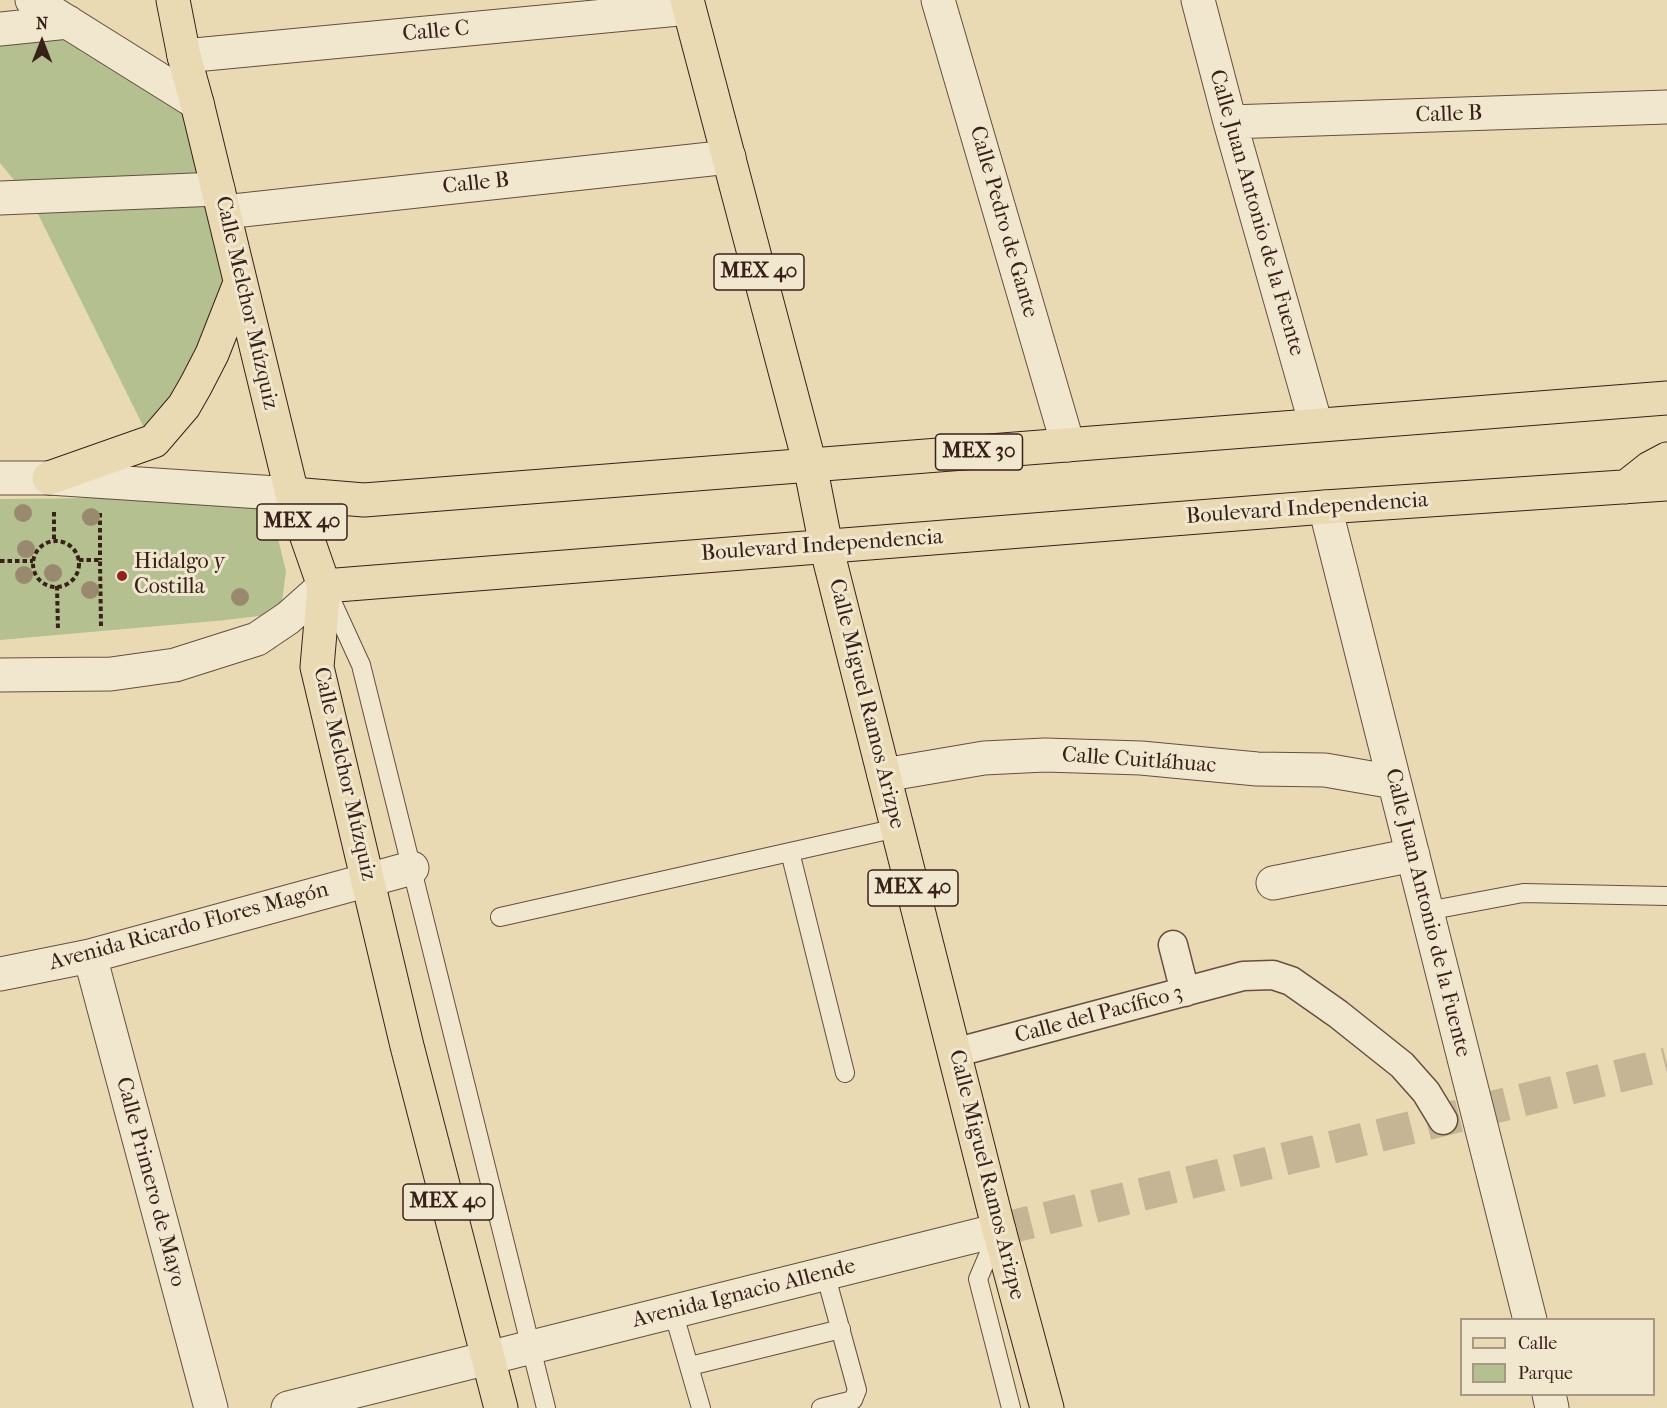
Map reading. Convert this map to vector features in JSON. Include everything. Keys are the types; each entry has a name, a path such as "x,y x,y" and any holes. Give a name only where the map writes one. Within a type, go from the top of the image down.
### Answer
{"main road":[{"name":"Calle Melchor Múzquiz","path":"173,0 184,56 292,494 324,586 317,667 407,1046 501,1408"},
{"name":"Calle Miguel Ramos Arizpe","path":"688,4 810,465 826,546 999,1230 1047,1408"},
{"path":"49,478 154,441 184,406 196,385 212,354 240,283"},
{"name":"MEX 30","path":"292,494 364,500 1667,398"},
{"path":"1626,487 1650,468 1667,459"},
{"name":"Boulevard Independencia","path":"324,586 1325,507 1667,484"}],"street":[{"path":"32,0 197,103"},
{"name":"Calle Pedro de Gante","path":"938,0 1068,445"},
{"name":"Calle Juan Antonio de la Fuente","path":"1198,0 1230,122 1316,425"},
{"name":"Calle C","path":"184,56 688,4"},
{"path":"0,29 68,22"},
{"name":"Calle B","path":"1230,122 1667,107"},
{"name":"Calle B","path":"221,200 729,157"},
{"path":"0,198 221,200"},
{"path":"0,478 49,478 292,494"},
{"name":"Calle Juan Antonio de la Fuente","path":"1325,507 1529,1318"},
{"path":"0,675 111,674 175,665 257,639 288,618 324,586"},
{"name":"Calle Cuitláhuac","path":"884,775 984,759 1045,755 1141,759 1257,769 1325,770 1394,782"},
{"path":"1273,883 1413,855"},
{"name":"Avenida Ricardo Flores Magón","path":"0,974 90,956 412,868"},
{"path":"1173,945 1185,992"},
{"name":"Calle Primero de Mayo","path":"90,956 210,1408"},
{"name":"Calle del Pacífico 3","path":"954,1053 1244,976 1273,975 1291,981 1338,1014 1402,1065 1426,1092 1443,1120"},
{"name":"Avenida Ignacio Allende","path":"288,1408 999,1230"}],"lane":[{"path":"324,586 361,665 546,1408"},
{"path":"500,917 897,828"},
{"path":"790,852 845,1073"},
{"path":"1427,911 1523,893 1667,896"},
{"path":"999,1230 978,1279 1011,1408"},
{"path":"820,1408 853,1400 857,1390 825,1274"},
{"path":"674,1311 701,1408"},
{"path":"690,1366 841,1329"}],"path":[{"path":"54,510 54,541"},
{"path":"100,512 101,626"},
{"path":"54,541 70,546 79,560 75,576 67,584 57,586 46,584 38,577 33,567 33,561 40,547 54,541"},
{"path":"79,560 100,560"},
{"path":"0,561 33,561"},
{"path":"57,586 58,630"}],"green space":[{"path":"64,34 206,111 248,287 158,456 32,202 0,163 0,40"},
{"path":"0,499 240,500 271,511 286,571 281,610 275,614 226,620 0,640"}],"tunnel":[{"path":"999,1230 1667,1064"}],"place":[{"name":"Hidalgo y Costilla","path":"122,576"}]}
